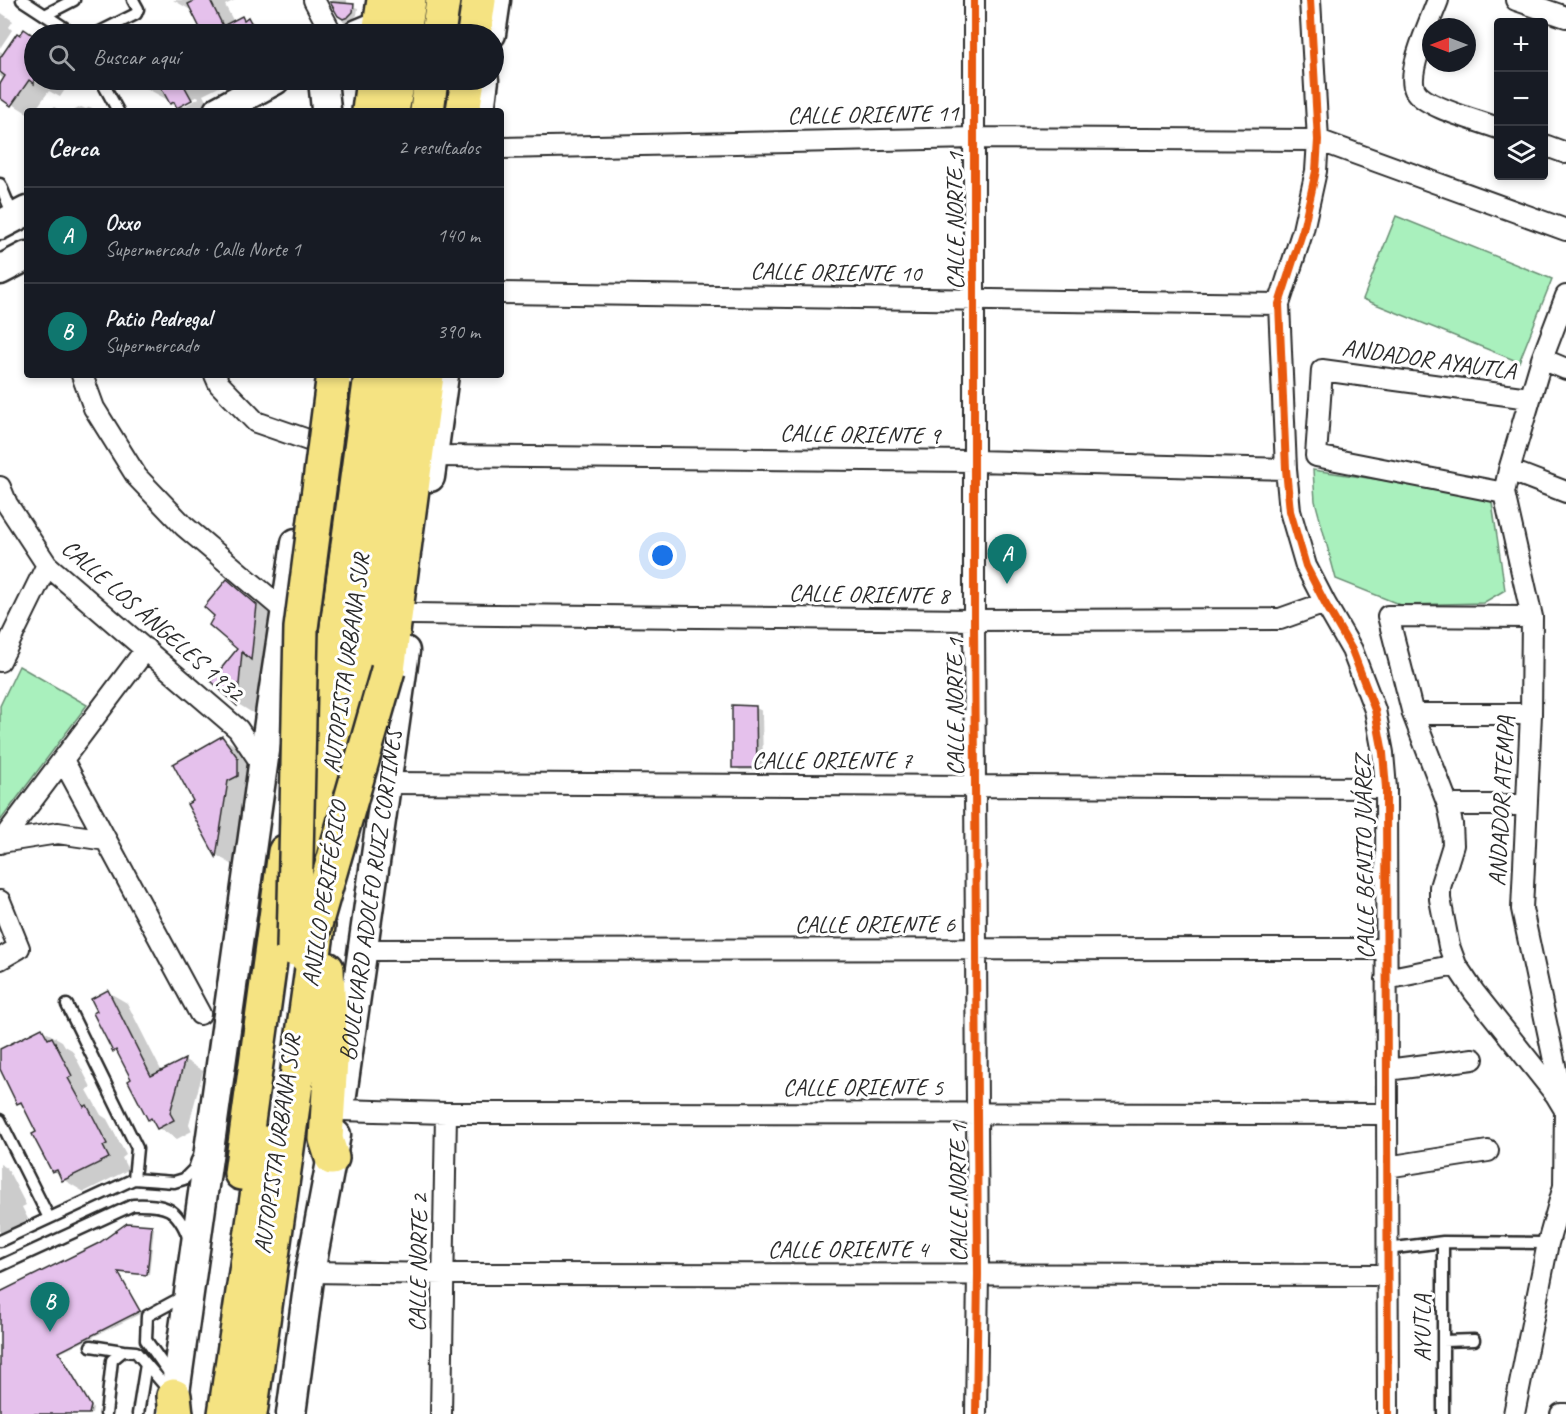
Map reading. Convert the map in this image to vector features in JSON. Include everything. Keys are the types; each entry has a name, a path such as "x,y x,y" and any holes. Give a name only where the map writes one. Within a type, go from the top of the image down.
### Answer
{"highway":[{"path":"405,24 409,0"},
{"path":"420,24 424,0"},
{"path":"439,24 443,0"},
{"path":"449,24 453,0"},
{"path":"475,24 478,0"},
{"path":"369,108 372,90"},
{"path":"393,108 396,90"},
{"path":"408,108 411,90"},
{"path":"427,108 430,90"},
{"path":"438,108 441,90"},
{"path":"463,108 466,90"},
{"path":"320,378 325,559"},
{"path":"299,955 302,628 334,378"},
{"name":"ANILLO PERIFÉRICO","path":"208,1414 350,378"},
{"name":"AUTOPISTA URBANA SUR","path":"238,1414 299,955 371,378"},
{"name":"AUTOPISTA URBANA SUR","path":"225,1414 299,955 388,378"},
{"name":"ANILLO PERIFÉRICO","path":"250,1414 320,915 383,522 403,378"},
{"path":"299,955 388,670 427,378"},
{"path":"320,915 328,981 331,1060 326,1139 332,1158"},
{"path":"220,1414 230,1376"}],"main road":[{"path":"372,24 374,0"},
{"path":"492,24 496,0"},
{"path":"228,108 258,90"},
{"path":"322,108 323,90"},
{"path":"358,108 361,90"},
{"path":"480,108 483,90"},
{"path":"0,270 24,258"},
{"path":"175,1402 271,708 320,378"},
{"name":"BOULEVARD ADOLFO RUIZ CORTINES","path":"291,1414 310,1272 340,1110 444,378"}],"street":[{"path":"314,0 327,24"},
{"name":"CALLE NORTE 1","path":"974,0 974,620 978,1274 976,1414"},
{"name":"CALLE BENITO JUÁREZ","path":"1310,0 1318,140 1316,171 1303,230 1279,304 1286,469 1290,511 1306,566 1324,603 1352,650 1375,710 1383,753 1386,788 1388,1414"},
{"path":"1438,0 1412,74 1415,90 1426,102 1494,127"},
{"path":"1516,0 1566,17"},
{"name":"CALLE ORIENTE 11","path":"504,148 974,138 1318,140 1566,230"},
{"path":"1548,146 1566,153"},
{"name":"CALLE ORIENTE 10","path":"504,293 1279,304"},
{"path":"1504,493 1529,398 1566,296"},
{"path":"1542,359 1566,369"},
{"name":"ANDADOR AYAUTLA","path":"1504,493 1317,456 1322,370 1529,398"},
{"path":"83,378 94,408 137,477 184,526 286,612"},
{"path":"216,378 219,384 256,422 311,441"},
{"name":"CALLE ORIENTE 9","path":"433,456 974,461 1286,469"},
{"path":"1509,470 1566,492"},
{"name":"CALLE LOS ÁNGELES 1932","path":"0,487 7,504 47,565 238,729 263,766"},
{"name":"ANDADOR ATEMPA","path":"1504,493 1532,617 1531,714 1522,909 1565,1110 1565,1193 1548,1243 1514,1414"},
{"path":"0,661 47,565"},
{"name":"CALLE ORIENTE 8","path":"411,614 974,620 1280,620 1324,603"},
{"path":"1532,617 1388,616 1413,714 1448,805 1452,824 1453,845 1440,887 1440,899 1449,946 1456,965 1474,992 1556,1095 1565,1110"},
{"path":"1,842 146,648"},
{"name":"CALLE LOS ÁNGELES 1932","path":"238,729 271,708"},
{"path":"1413,714 1531,714"},
{"path":"63,760 200,1014"},
{"name":"CALLE ORIENTE 7","path":"386,783 1386,788"},
{"path":"1448,805 1526,805"},
{"path":"1,842 58,833 106,840"},
{"path":"0,902 19,948 0,959"},
{"name":"CALLE ORIENTE 6","path":"363,950 1386,949"},
{"path":"1386,979 1456,965"},
{"path":"1387,1070 1473,1059"},
{"name":"CALLE ORIENTE 5","path":"340,1110 446,1113 1387,1114"},
{"name":"CALLE NORTE 2","path":"441,1414 446,1113"},
{"path":"1387,1167 1488,1150"},
{"name":"CALLE ORIENTE 4","path":"310,1272 1387,1275"},
{"path":"1561,1414 1566,1414"}],"lane":[{"path":"21,0 59,24"},
{"path":"45,15 74,0"},
{"path":"116,24 136,14 138,9 133,0"},
{"path":"106,90 116,108"},
{"path":"0,184 14,218"},
{"path":"67,1005 137,1148 134,1179"},
{"path":"0,1120 49,1218"},
{"path":"0,1241 134,1179 174,1182 184,1179 194,1168 213,1124"},
{"path":"0,1266 132,1205 149,1205 172,1210 183,1223 195,1253"},
{"path":"1387,1249 1443,1242 1548,1243"},
{"name":"AYUTLA","path":"1443,1242 1443,1414"},
{"path":"175,1402 146,1340 147,1316 189,1293"},
{"path":"1443,1341 1474,1340"},
{"path":"91,1346 136,1352 175,1402"},
{"path":"106,1414 112,1360 123,1351"},
{"path":"138,1414 146,1364"}],"green space":[{"path":"1396,216 1552,279 1519,362 1363,299"},
{"path":"1313,470 1491,496 1505,590 1483,603 1401,605 1336,579 1315,501"},
{"path":"19,666 87,705 0,821 0,706"}],"building":[{"path":"196,0 210,0 222,24 198,24 188,4"},
{"path":"330,2 354,4 353,12 343,19 338,16"},
{"path":"242,16 244,20 248,17 252,24 227,24"},
{"path":"24,29 24,87 11,106 0,98 0,84 5,76 0,72 0,58 17,33 20,35"},
{"path":"162,90 186,90 192,100 177,108 174,102 170,104"},
{"path":"227,579 257,605 251,660 242,652 237,706 211,681 237,649 209,625 214,616 204,607"},
{"path":"732,705 756,706 757,768 732,768"},
{"path":"222,736 238,758 238,776 228,781 216,857 187,804 193,801 173,764"},
{"path":"108,990 151,1076 185,1059 170,1113 174,1120 157,1129 151,1118 148,1120 128,1081 131,1079 116,1050 113,1052 93,1013 97,1011 91,999"},
{"path":"42,1028 48,1039 52,1037 72,1076 68,1078 84,1107 87,1105 107,1144 103,1146 109,1158 62,1181 57,1170 52,1172 32,1134 36,1132 21,1102 17,1104 0,1069 0,1049"},
{"path":"127,1223 152,1225 147,1275 118,1272 140,1311 59,1352 91,1406 89,1414 0,1414 0,1292 99,1243"}],"cycle path":[{"path":"974,0 974,620 978,1274 976,1414"},
{"path":"1310,0 1318,140 1316,171 1303,230 1279,304 1286,469 1290,511 1306,566 1352,650 1375,710 1383,753 1386,788 1388,1414"}],"place":[{"name":"Oxxo","path":"1007,584"},
{"name":"Patio Pedregal","path":"50,1332"}]}
